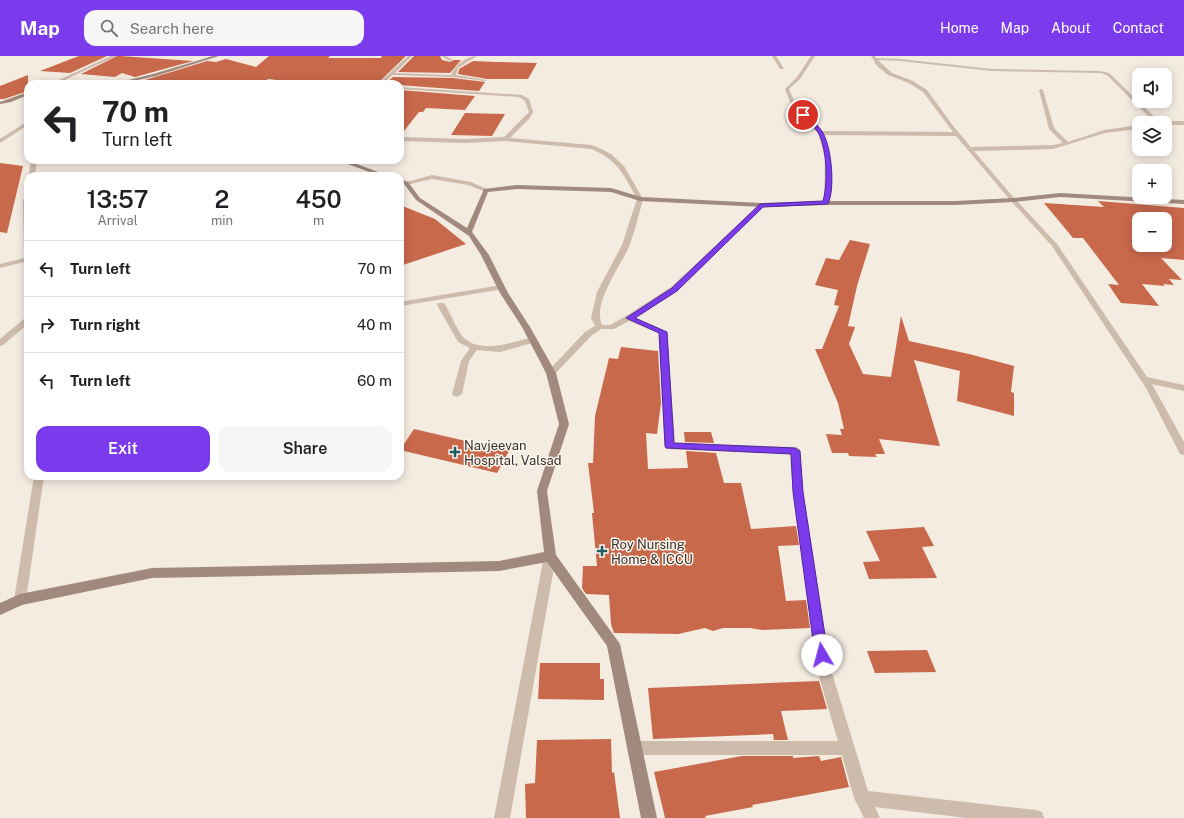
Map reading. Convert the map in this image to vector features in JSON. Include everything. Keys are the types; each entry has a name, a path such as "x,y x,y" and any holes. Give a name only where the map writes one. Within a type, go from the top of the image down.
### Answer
{"street":[{"path":"61,80 114,56"},
{"path":"132,80 154,75 217,56"},
{"path":"385,80 410,56"},
{"path":"443,56 451,60"},
{"path":"452,76 456,67 475,56"},
{"path":"774,56 782,68"},
{"path":"813,56 800,77 793,86 788,89 794,106 821,133 828,158 828,194 826,203"},
{"path":"874,58 992,70 1100,72 1108,74 1151,116"},
{"path":"874,58 879,65 890,74 911,82 925,91 958,134 1013,200 1055,245 1144,379 1184,451"},
{"path":"392,74 452,76 485,80"},
{"path":"404,88 520,96 527,100 531,112 506,139"},
{"path":"1041,90 1052,129 1067,144"},
{"path":"0,106 24,95"},
{"path":"0,102 9,101"},
{"path":"1172,123 1184,122"},
{"path":"0,141 24,126"},
{"path":"971,149 1053,147 1104,132 1132,128"},
{"path":"821,133 958,134"},
{"path":"404,139 465,141 506,139 592,147 604,151 618,161 640,199 626,245 601,292 595,318 599,327"},
{"path":"352,164 374,172"},
{"path":"404,182 432,177 469,183 486,190 518,188 611,190 640,199 762,205 826,203 956,203 1013,200 1060,194 1184,202"},
{"path":"404,183 418,199 472,235 486,255 501,287 551,373 564,424 542,491 550,556 502,818"},
{"path":"468,233 486,190"},
{"path":"551,373 588,334 599,327 611,327 629,318 674,289 762,205"},
{"path":"0,266 24,260"},
{"path":"404,303 501,287"},
{"path":"440,305 461,340 475,347 500,349 533,340"},
{"path":"629,318 663,332 670,446 795,451 798,492 824,670 862,798 872,818"},
{"path":"0,343 24,323"},
{"path":"456,394 465,361 475,347"},
{"path":"1144,379 1184,388"},
{"path":"20,600 38,480"},
{"path":"0,609 20,600 152,573 500,566 550,556"},
{"path":"550,556 613,644 649,818"},
{"path":"634,748 847,748"},
{"path":"862,798 1036,818"}],"building":[{"path":"79,56 107,56 70,73 40,71"},
{"path":"117,56 193,61 135,77 122,73 115,77 81,74"},
{"path":"269,56 381,58 382,56 406,56 381,80 145,80 207,61 216,62 226,59 256,67"},
{"path":"414,56 440,56 442,60 450,62 454,60 461,60 450,73 398,72"},
{"path":"473,61 537,63 528,79 487,79 458,74 459,69"},
{"path":"28,75 28,80 24,80 24,92 0,99 0,86"},
{"path":"393,77 453,78 485,82 479,91 404,85 404,80 390,80"},
{"path":"404,90 475,96 465,110 426,108 423,112 419,112 404,131"},
{"path":"465,113 505,114 492,136 451,135"},
{"path":"0,163 23,166 7,233 0,232"},
{"path":"1098,201 1184,208 1184,260 1161,258 1182,280 1169,279 1174,285 1163,284 1165,286 1142,284 1159,306 1121,303 1108,284 1119,285 1083,238 1073,238 1044,203 1104,207"},
{"path":"404,207 435,219 466,244 404,265"},
{"path":"850,240 870,244 857,286 848,326 855,327 849,344 863,374 891,377 901,316 909,341 969,354 1014,366 1011,392 1014,393 1014,416 957,401 960,371 914,360 940,446 879,439 885,454 875,454 877,457 849,456 848,453 832,453 826,434 842,435 840,429 844,429 838,403 815,349 822,349 839,306 834,305 838,290 815,285 826,258 839,260"},
{"path":"621,347 658,351 661,403 657,434 646,433 648,469 688,468 686,451 716,453 724,483 741,483 751,529 796,526 799,545 778,546 786,601 806,600 810,628 762,630 750,628 723,628 713,631 705,628 678,634 614,633 611,624 609,595 586,594 582,588 583,566 597,566 592,513 594,513 588,463 593,463 595,416 609,358 618,359"},
{"path":"414,429 509,451 497,473 404,451 404,444"},
{"path":"684,432 711,432 714,443 685,442"},
{"path":"924,527 934,546 922,547 937,578 869,579 863,562 880,561 866,531"},
{"path":"927,650 936,672 875,673 867,651"},
{"path":"540,663 600,663 600,679 604,679 604,700 538,699"},
{"path":"819,681 827,709 781,711 788,740 774,740 773,734 653,739 648,688"},
{"path":"611,739 612,773 614,772 620,818 526,818 525,784 535,783 537,740"},
{"path":"742,756 793,756 793,758 819,756 821,761 841,757 849,787 752,805 753,807 705,816 706,818 665,818 654,772"}],"place":[{"name":"Navjeevan Hospital, Valsad","path":"455,452"},
{"name":"Roy Nursing Home & ICCU","path":"602,551"}],"route":[{"path":"803,115 821,133 828,158 828,194 826,203 762,205 674,289 629,318 663,332 670,446 795,451 798,492 822,655"}]}
